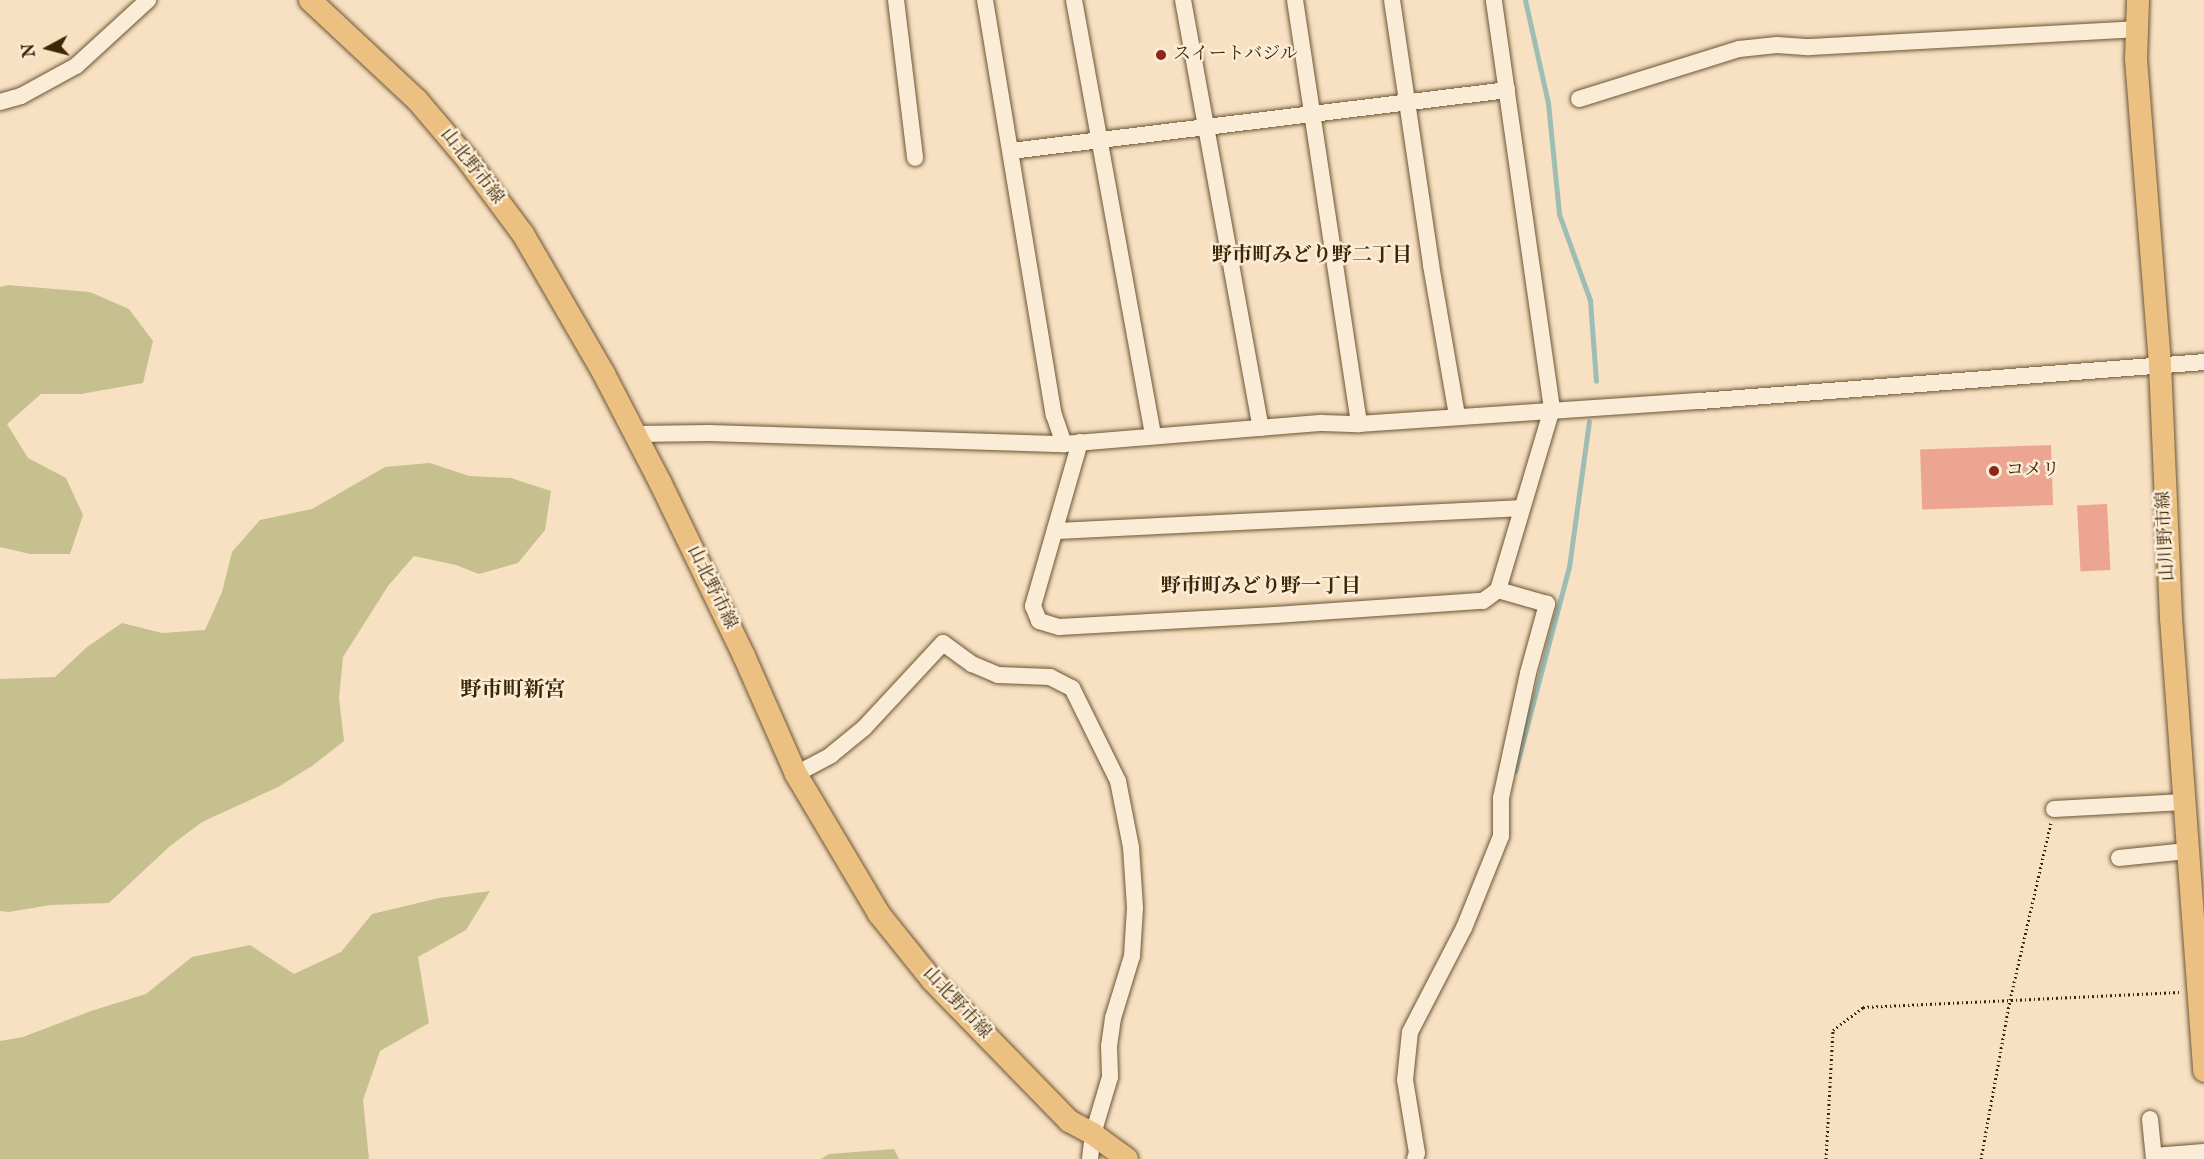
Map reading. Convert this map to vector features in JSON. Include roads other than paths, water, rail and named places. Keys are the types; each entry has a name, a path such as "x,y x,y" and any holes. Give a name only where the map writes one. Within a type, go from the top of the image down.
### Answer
{"main road":[{"name":"山北野市線","path":"310,0 417,100 523,234 636,434 744,656 796,774 879,914 932,980 1069,1120 1093,1134 1126,1159"},
{"name":"山川野市線","path":"2138,0 2136,59 2160,365 2171,618 2196,991 2204,1071"}],"street":[{"path":"0,102 21,96 76,66 148,0"},
{"path":"896,0 915,158"},
{"path":"985,0 1054,415 1072,443 1055,531 1033,606 1039,621 1059,627 1483,601 1498,590 1520,508 1552,410 1494,0"},
{"path":"1074,0 1153,436"},
{"path":"1184,0 1261,428"},
{"path":"1295,0 1359,424"},
{"path":"1392,0 1431,265 1457,416"},
{"path":"1579,99 1739,49 1777,45 1809,47 2137,28"},
{"path":"1011,152 1507,90"},
{"path":"636,434 709,433 1072,443 1261,428 1359,424 1700,401 2204,362"},
{"path":"1055,531 1520,508"},
{"path":"1415,1159 1418,1153 1405,1080 1410,1032 1464,928 1501,836 1501,798 1528,673 1547,604 1498,590"},
{"path":"796,774 831,755 864,728 943,643 972,664 998,675 1050,677 1072,688 1118,781 1131,847 1136,908 1132,956 1113,1018 1109,1046 1110,1077 1093,1134 1090,1159"},
{"path":"2054,809 2184,802"},
{"path":"2119,858 2187,851"},
{"path":"2150,1119 2154,1158 2204,1152"}],"waterway":[{"path":"1525,0 1548,103 1559,214 1590,300 1596,381"},
{"path":"1515,771 1569,567 1589,421"}],"place":[{"name":"スイートバジル","path":"1161,55"},
{"name":"コメリ","path":"1994,471"}],"district":[{"name":"野市町みどり野二丁目","path":"1312,255"},
{"name":"野市町みどり野一丁目","path":"1261,586"},
{"name":"野市町新宮","path":"513,691"}]}
